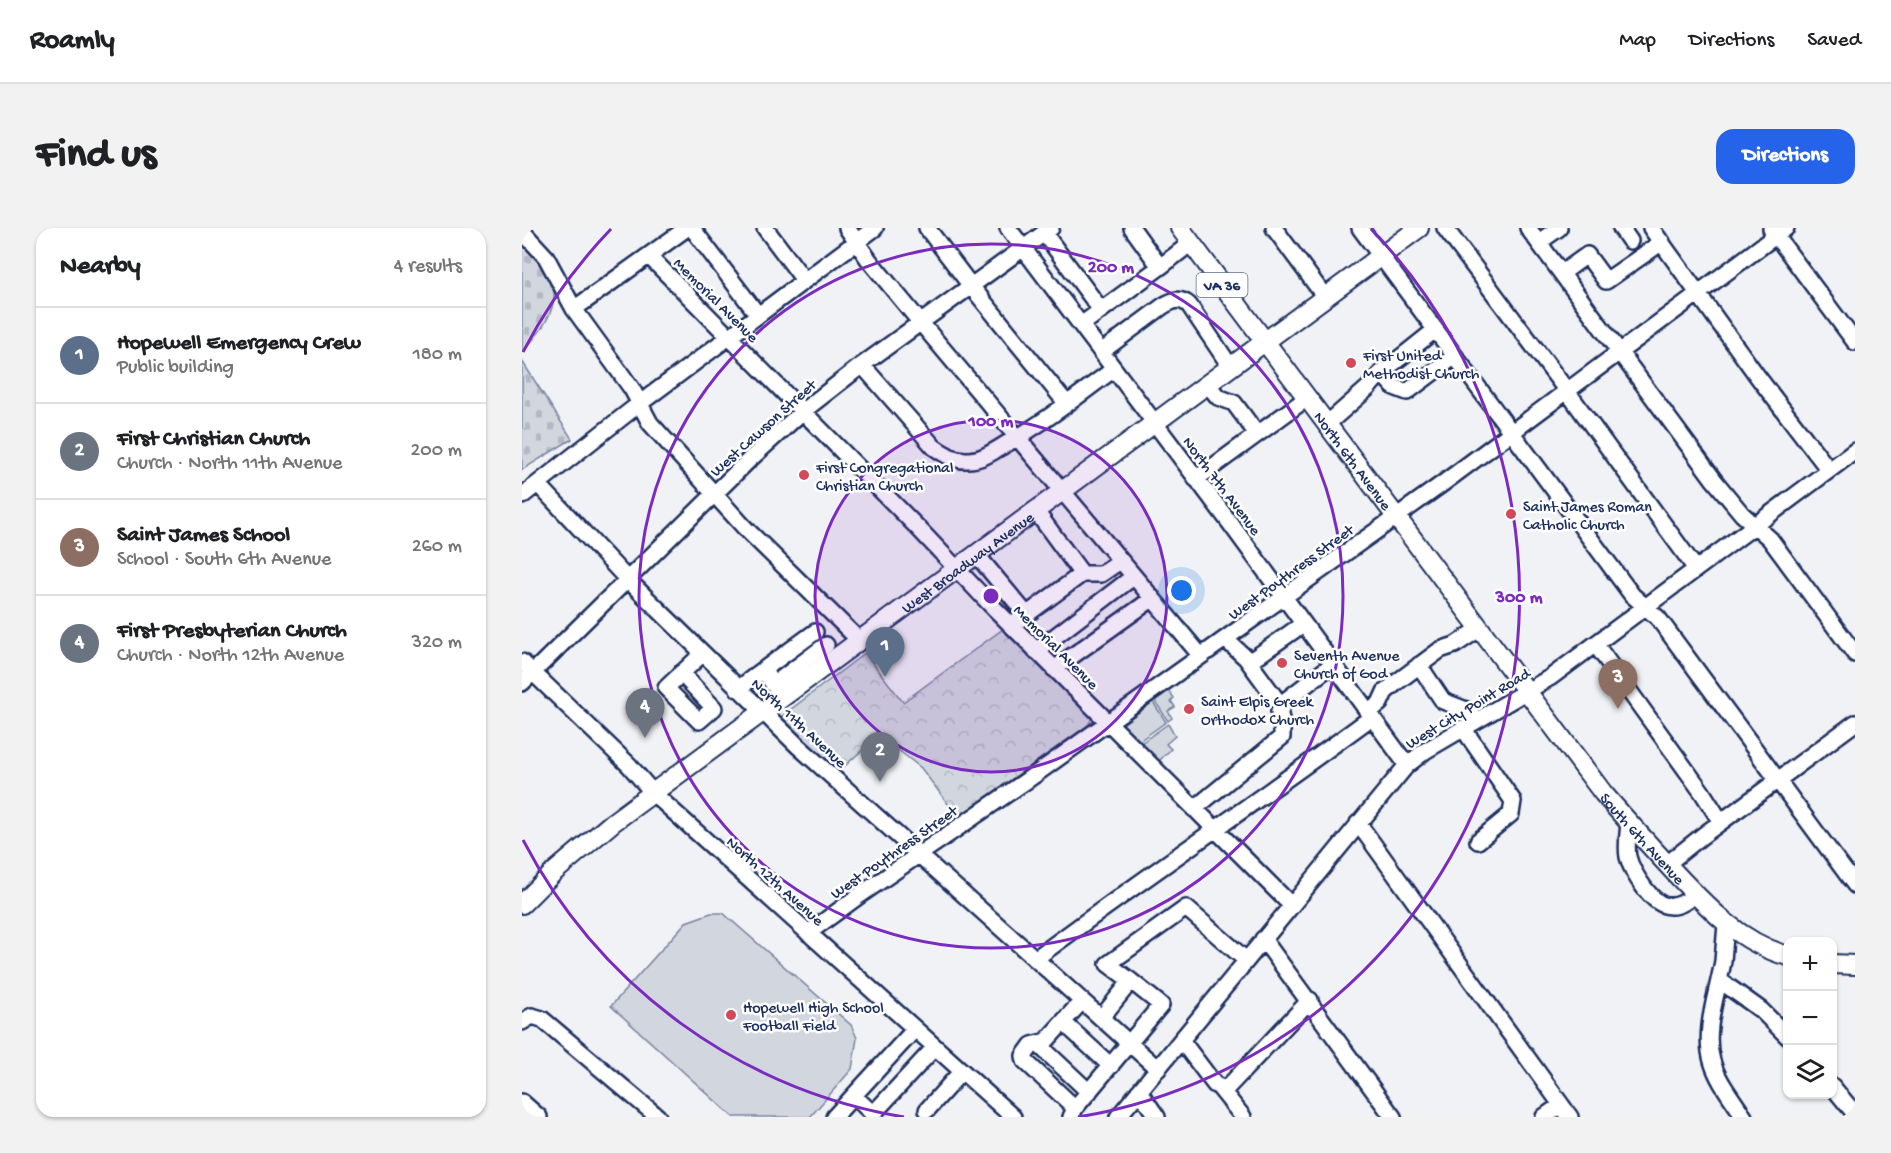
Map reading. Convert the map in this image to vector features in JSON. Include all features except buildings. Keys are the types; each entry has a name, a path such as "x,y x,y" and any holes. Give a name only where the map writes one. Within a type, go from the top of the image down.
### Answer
{"main road":[{"name":"North 6th Avenue","path":"1180,228 1526,692"},
{"name":"West Broadway Avenue","path":"522,904 584,846 653,792 763,712 778,691 831,652 860,641 1419,228"},
{"name":"South 6th Avenue","path":"1526,692 1603,793 1695,895 1726,924 1759,945 1783,954"},
{"path":"1837,964 1855,965"}],"street":[{"path":"574,309 687,228"},
{"path":"692,228 758,315"},
{"path":"765,228 804,280"},
{"path":"847,228 921,323 1016,438 1201,656"},
{"path":"522,496 639,404 875,228"},
{"path":"927,228 1067,404"},
{"name":"North 7th Avenue","path":"1008,228 1196,478 1407,765"},
{"path":"1132,228 1160,267"},
{"path":"1274,228 1325,297"},
{"path":"1360,228 1632,595 1658,618 1855,885"},
{"path":"1445,228 1696,569"},
{"path":"1528,228 1714,480 1742,514 1770,539 1855,654"},
{"path":"1539,242 1558,228"},
{"path":"1651,228 1758,377 1829,470"},
{"path":"522,231 546,257 574,309 632,389 650,423 745,528 860,641"},
{"path":"1048,231 1101,310"},
{"name":"West Cawson Street","path":"525,673 628,580 803,411 862,365 1048,231"},
{"path":"1778,231 1854,338"},
{"name":"West Poythress Street","path":"808,933 1026,781 1396,517 1620,352 1778,231"},
{"path":"1081,325 1191,243"},
{"path":"1562,273 1587,255 1606,281 1662,243"},
{"name":"Memorial Avenue","path":"649,256 1011,626 1291,905"},
{"path":"1101,352 1163,306 1180,300 1189,305 1230,366"},
{"path":"1327,424 1368,388 1381,373 1436,330"},
{"path":"1381,373 1394,387 1407,392 1455,356"},
{"path":"862,365 934,447 944,454 966,461 977,459 1016,438 1114,369"},
{"path":"1207,384 1218,397 1234,403 1257,434"},
{"path":"1196,478 1307,398"},
{"name":"West City Point Road","path":"1118,1117 1407,765 1425,751 1551,677 1855,451"},
{"name":"North 11th Avenue","path":"538,484 628,580 738,689 918,855 1158,1069"},
{"path":"1035,510 1082,574"},
{"path":"976,554 1027,615"},
{"path":"1011,626 1082,574 1101,574 1120,561"},
{"path":"1036,651 1133,577"},
{"path":"1054,669 1152,599"},
{"path":"738,689 835,616"},
{"path":"1249,662 1303,624"},
{"path":"1035,959 1370,715 1380,703 1385,692 1419,665 1440,650 1455,645 1479,629"},
{"path":"815,632 831,652"},
{"path":"1225,639 1249,662 1282,707"},
{"path":"1596,645 1721,822"},
{"path":"681,673 702,654"},
{"path":"1194,809 1282,737 1279,711 1285,701 1333,664"},
{"path":"1419,665 1443,701 1469,711 1470,724 1513,801 1511,814 1478,841"},
{"path":"763,670 778,691"},
{"name":"North 12th Avenue","path":"525,673 629,765 653,792 1013,1117"},
{"path":"1667,864 1855,723"},
{"path":"1358,822 1566,1111 1544,1117"},
{"path":"1629,823 1627,844 1630,863 1636,875 1657,902 1676,906 1695,895"},
{"path":"1082,1001 1046,1041 1032,1045 1023,1056 1073,1113 1161,1005 1108,964 1186,908 1246,960"},
{"path":"1726,924 1712,1021 1711,1059 1717,1075 1744,1117"},
{"path":"1263,939 1310,1000 1393,1117"},
{"path":"1719,980 1761,1010 1783,1032"},
{"path":"1101,1018 1131,981"},
{"path":"1181,1040 1215,1085 1226,1089 1310,1000"},
{"path":"522,1022 532,1016 542,1019 658,1117"},
{"path":"1063,1022 1111,1066"},
{"path":"834,1117 915,1029"},
{"path":"1038,1044 1089,1092"},
{"path":"854,1096 873,1114 935,1047"},
{"path":"927,1110 962,1071"},
{"path":"1219,1087 1243,1117"},
{"path":"1139,1091 1158,1117"},
{"path":"1837,1091 1855,1114"},
{"path":"522,1102 539,1117"}],"green space":[{"path":"522,239 549,272 554,294 553,305 544,326 522,352"},
{"path":"522,361 572,439 522,470"},
{"path":"1003,629 1092,718 1088,725 958,817 921,768 879,735 837,773 778,719 865,653 903,702"},
{"path":"1169,691 1174,698 1171,701 1175,707 1168,711 1172,718 1168,721 1155,701"},
{"path":"1153,702 1166,722 1139,741 1123,724"},
{"path":"1168,724 1175,736 1166,744 1171,749 1159,761 1141,743"},
{"name":"Hopewell High School Football Field","path":"711,913 723,913 851,1025 857,1038 852,1069 810,1117 733,1117 611,1006 686,922"}],"place":[{"name":"First United Methodist Church","path":"1351,363"},
{"name":"First Congregational Christian Church","path":"804,475"},
{"name":"Saint James Roman Catholic Church","path":"1511,514"},
{"name":"Seventh Avenue Church of God","path":"1282,663"},
{"name":"Hopewell Emergency Crew","path":"885,677"},
{"name":"Saint Elpis Greek Orthodox Church","path":"1189,709"},
{"name":"Saint James School","path":"1618,709"},
{"name":"First Presbyterian Church","path":"645,738"},
{"name":"First Christian Church","path":"880,782"},
{"name":"Hopewell High School Football Field","path":"731,1015"}]}
